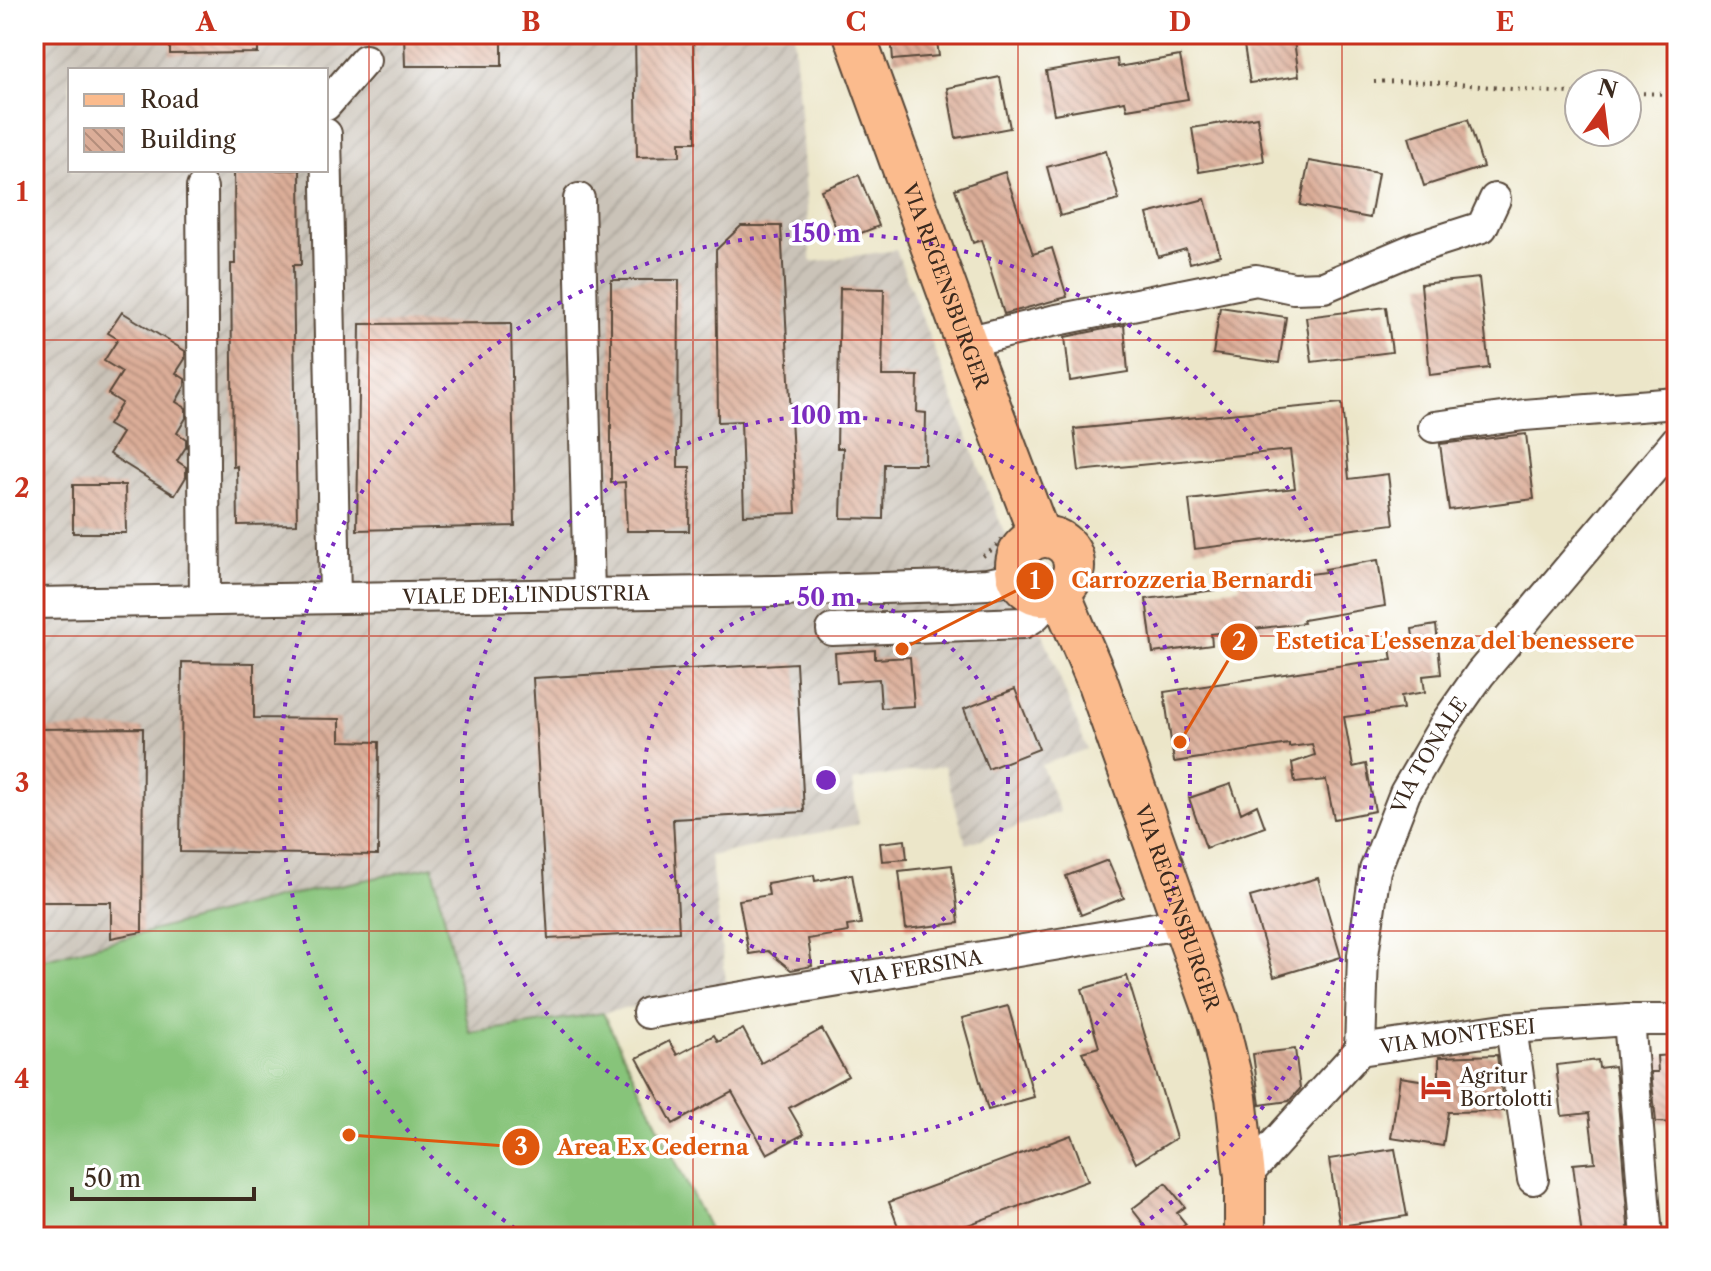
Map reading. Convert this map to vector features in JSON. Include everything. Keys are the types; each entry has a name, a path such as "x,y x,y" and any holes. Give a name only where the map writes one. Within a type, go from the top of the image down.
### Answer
{"main road":[{"name":"VIA REGENSBURGER","path":"854,34 1040,537 1031,540 1018,554 1016,564 1040,588 1096,678 1218,1022 1236,1097 1245,1177 1244,1237"}],"street":[{"path":"328,103 365,60"},
{"path":"327,172 335,598"},
{"path":"202,188 205,600"},
{"path":"579,199 589,594"},
{"path":"966,342 1052,321 1256,280 1293,288 1324,287 1416,248 1482,227 1495,199"},
{"path":"1434,427 1524,415 1677,403"},
{"name":"VIA TONALE","path":"1360,1050 1363,955 1375,870 1405,793 1445,724 1480,674 1677,440"},
{"name":"VIALE DELL'INDUSTRIA","path":"34,603 987,584 1040,588"},
{"path":"832,630 1023,623 1036,617 1043,603 1040,588"},
{"name":"VIA FERSINA","path":"648,1013 1185,923"},
{"path":"1629,1020 1647,1237"},
{"name":"VIA MONTESEI","path":"1245,1177 1360,1050 1511,1028 1677,1020"},
{"path":"1511,1028 1533,1179"}],"path":[{"path":"1374,82 1417,80 1527,92 1563,93"},
{"path":"1643,93 1677,94"}],"shaded area":[{"path":"34,34 794,34 811,262 896,250 1087,749 1041,765 1060,812 966,844 944,766 852,781 859,824 710,856 727,989 603,1013 713,1237 34,1237"}],"green space":[{"path":"433,866 470,1033 603,1013 713,1237 34,1237 34,962 276,898"}],"building":[{"path":"170,34 258,34 258,53 170,54"},
{"path":"404,34 502,34 502,66 405,66"},
{"path":"635,34 693,34 696,142 680,142 680,156 637,157"},
{"path":"891,34 936,34 939,56 893,60"},
{"path":"1293,34 1299,76 1250,83 1243,39"},
{"path":"1180,56 1188,99 1127,109 1125,101 1054,114 1046,71 1117,59 1118,67"},
{"path":"1000,77 1010,128 956,138 947,88"},
{"path":"1257,117 1264,161 1199,172 1192,128"},
{"path":"1468,119 1483,167 1424,186 1409,137"},
{"path":"1106,151 1119,200 1060,216 1047,167"},
{"path":"1309,161 1378,173 1370,218 1300,205"},
{"path":"234,172 300,172 301,265 293,265 297,524 238,525 237,466 233,467 231,264 235,264"},
{"path":"1005,172 1033,254 1052,248 1067,297 1004,314 981,240 973,243 955,189"},
{"path":"859,175 879,226 841,241 821,190"},
{"path":"1205,199 1220,255 1190,263 1186,249 1158,257 1147,214"},
{"path":"741,226 781,226 796,513 744,515 741,421 718,422 716,250"},
{"path":"1479,278 1489,368 1430,375 1421,284"},
{"path":"611,280 679,280 678,467 690,467 689,531 627,531 625,482 611,483"},
{"path":"840,288 884,289 882,376 918,376 917,412 926,413 925,464 884,464 883,519 841,518 843,448 837,448"},
{"path":"1220,307 1286,317 1279,363 1213,354"},
{"path":"1386,307 1392,352 1312,362 1306,317"},
{"path":"122,312 185,351 185,359 176,373 185,379 185,386 176,402 186,408 186,418 177,433 186,439 186,447 177,461 186,467 186,477 175,495 109,454 122,433 108,425 122,403 108,394 122,372 104,361 118,339 108,333"},
{"path":"511,323 515,526 357,530 360,324"},
{"path":"1124,325 1128,372 1070,381 1065,337"},
{"path":"1342,403 1349,479 1388,474 1394,524 1195,549 1189,500 1295,488 1290,450 1079,471 1074,429"},
{"path":"1526,434 1534,499 1449,510 1440,444"},
{"path":"73,485 125,485 126,533 73,533"},
{"path":"1378,560 1385,606 1303,620 1304,623 1211,634 1212,645 1153,653 1146,599 1240,587 1239,583 1326,572 1325,569"},
{"path":"1436,625 1441,674 1423,676 1425,692 1401,696 1403,709 1344,717 1353,767 1366,764 1375,811 1334,819 1326,780 1295,783 1292,763 1315,755 1312,744 1289,747 1289,744 1174,762 1164,692 1392,660 1390,648 1414,644 1412,629"},
{"path":"875,650 875,659 910,657 914,706 881,708 879,679 837,682 835,653"},
{"path":"182,662 254,663 254,718 340,719 340,741 379,742 378,855 180,852"},
{"path":"796,663 804,812 673,819 679,932 548,939 533,678"},
{"path":"1015,689 1039,749 988,769 964,709"},
{"path":"143,728 142,932 111,938 111,902 34,902 34,729"},
{"path":"1231,784 1241,813 1257,805 1265,827 1206,848 1189,798"},
{"path":"905,840 907,859 882,861 880,843"},
{"path":"1108,860 1124,898 1081,915 1066,876"},
{"path":"952,865 959,923 906,929 899,871"},
{"path":"852,874 861,924 847,926 848,932 808,939 812,966 791,970 768,951 749,954 739,900 769,895 767,883 814,875 815,881"},
{"path":"1318,878 1341,957 1274,977 1250,897"},
{"path":"1127,976 1176,1138 1136,1163 1082,1052 1099,1047 1082,989"},
{"path":"1008,1006 1034,1097 988,1110 962,1018"},
{"path":"743,1029 761,1063 822,1029 848,1076 789,1108 804,1134 767,1154 732,1092 673,1124 637,1058 669,1041 677,1055 714,1035 718,1042"},
{"path":"1295,1049 1300,1089 1289,1101 1260,1105 1253,1054"},
{"path":"1497,1055 1504,1111 1448,1112 1443,1146 1391,1138 1400,1077 1439,1083 1439,1057"},
{"path":"1677,1055 1677,1123 1656,1122 1651,1072 1658,1072 1657,1056"},
{"path":"1598,1060 1599,1068 1614,1066 1616,1077 1629,1237 1582,1237 1573,1164 1595,1162 1589,1113 1562,1116 1556,1065"},
{"path":"1071,1135 1088,1181 951,1231 953,1237 902,1237 889,1202"},
{"path":"1395,1149 1407,1216 1340,1226 1329,1159"},
{"path":"1166,1183 1185,1207 1177,1213 1186,1224 1169,1237 1154,1237 1132,1209"}],"place":[{"name":"Carrozzeria Bernardi","path":"902,649"},
{"name":"Estetica L'essenza del benessere","path":"1180,742"},
{"name":"Agritur Bortolotti","path":"1436,1087"},
{"name":"Area Ex Cederna","path":"349,1135"}]}
